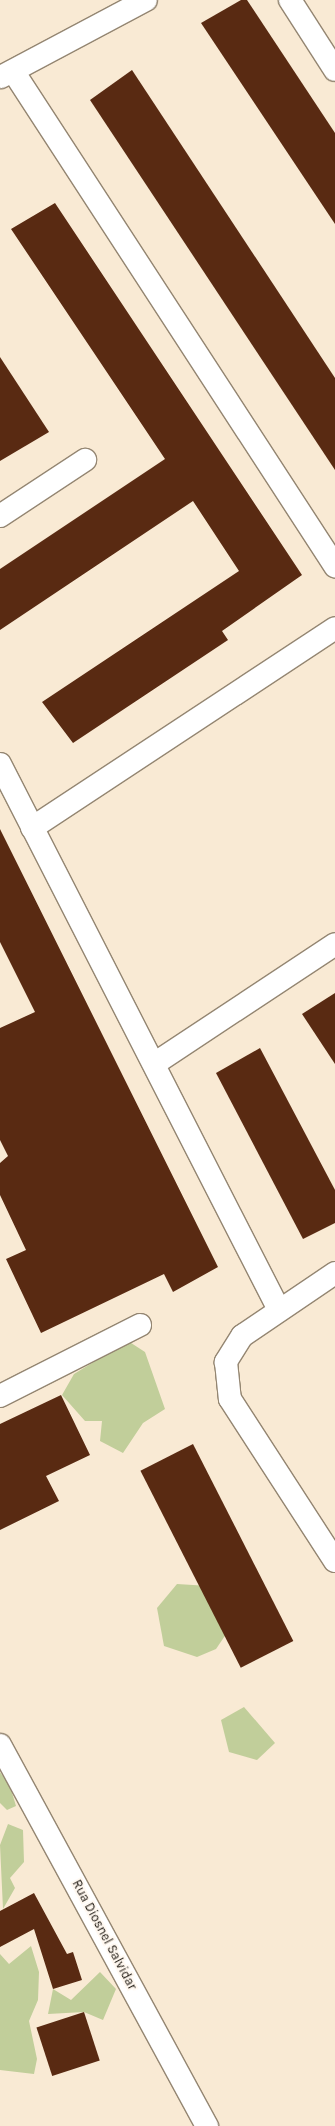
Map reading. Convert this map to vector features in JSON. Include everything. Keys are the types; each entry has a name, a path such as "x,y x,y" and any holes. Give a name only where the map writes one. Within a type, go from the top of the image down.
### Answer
{"street":[{"path":"146,0 7,74 335,566"},
{"path":"290,0 335,70"},
{"path":"0,516 85,460"},
{"path":"32,828 335,628"},
{"path":"0,764 279,1310"},
{"path":"154,1064 335,944"},
{"path":"335,1273 242,1336 226,1362 230,1400 335,1561"},
{"path":"0,1396 140,1325"},
{"name":"Rua Diosnel Salvidar","path":"0,1745 207,2126"}],"green space":[{"path":"128,1341 145,1352 165,1409 143,1423 123,1453 100,1441 102,1421 85,1421 62,1395 74,1374"},
{"path":"177,1584 209,1586 235,1621 216,1649 197,1657 164,1646 157,1608"},
{"path":"244,1707 275,1743 257,1760 229,1752 221,1720"},
{"path":"0,1772 10,1786 16,1806 7,1810 0,1803"},
{"path":"8,1824 23,1830 24,1862 10,1878 15,1888 3,1909 0,1845"},
{"path":"31,1946 39,1972 38,2000 29,2021 37,2059 34,2074 0,2070 0,1954 9,1964"},
{"path":"100,1972 116,1989 103,2020 84,2012 48,2014 53,1989 71,2000"}],"building":[{"path":"241,0 247,0 335,133 335,224 201,23"},
{"path":"132,70 335,378 335,470 90,100"},
{"path":"55,203 302,575 222,631 228,640 73,743 42,702 239,571 193,501 0,630 0,569 165,459 11,229"},
{"path":"0,357 49,432 0,461"},
{"path":"0,829 218,1267 173,1292 164,1274 41,1333 6,1259 26,1250 0,1195 0,1163 8,1156 0,1140 0,1028 35,1012 0,942"},
{"path":"335,993 335,1064 302,1014"},
{"path":"260,1048 335,1190 335,1223 303,1239 216,1073"},
{"path":"61,1395 90,1455 46,1476 59,1501 0,1530 0,1424"},
{"path":"193,1444 293,1641 241,1668 140,1471"},
{"path":"34,1893 67,1954 73,1952 82,1980 53,1989 34,1929 0,1947 0,1911"},
{"path":"84,2012 100,2061 52,2076 36,2027"}]}
